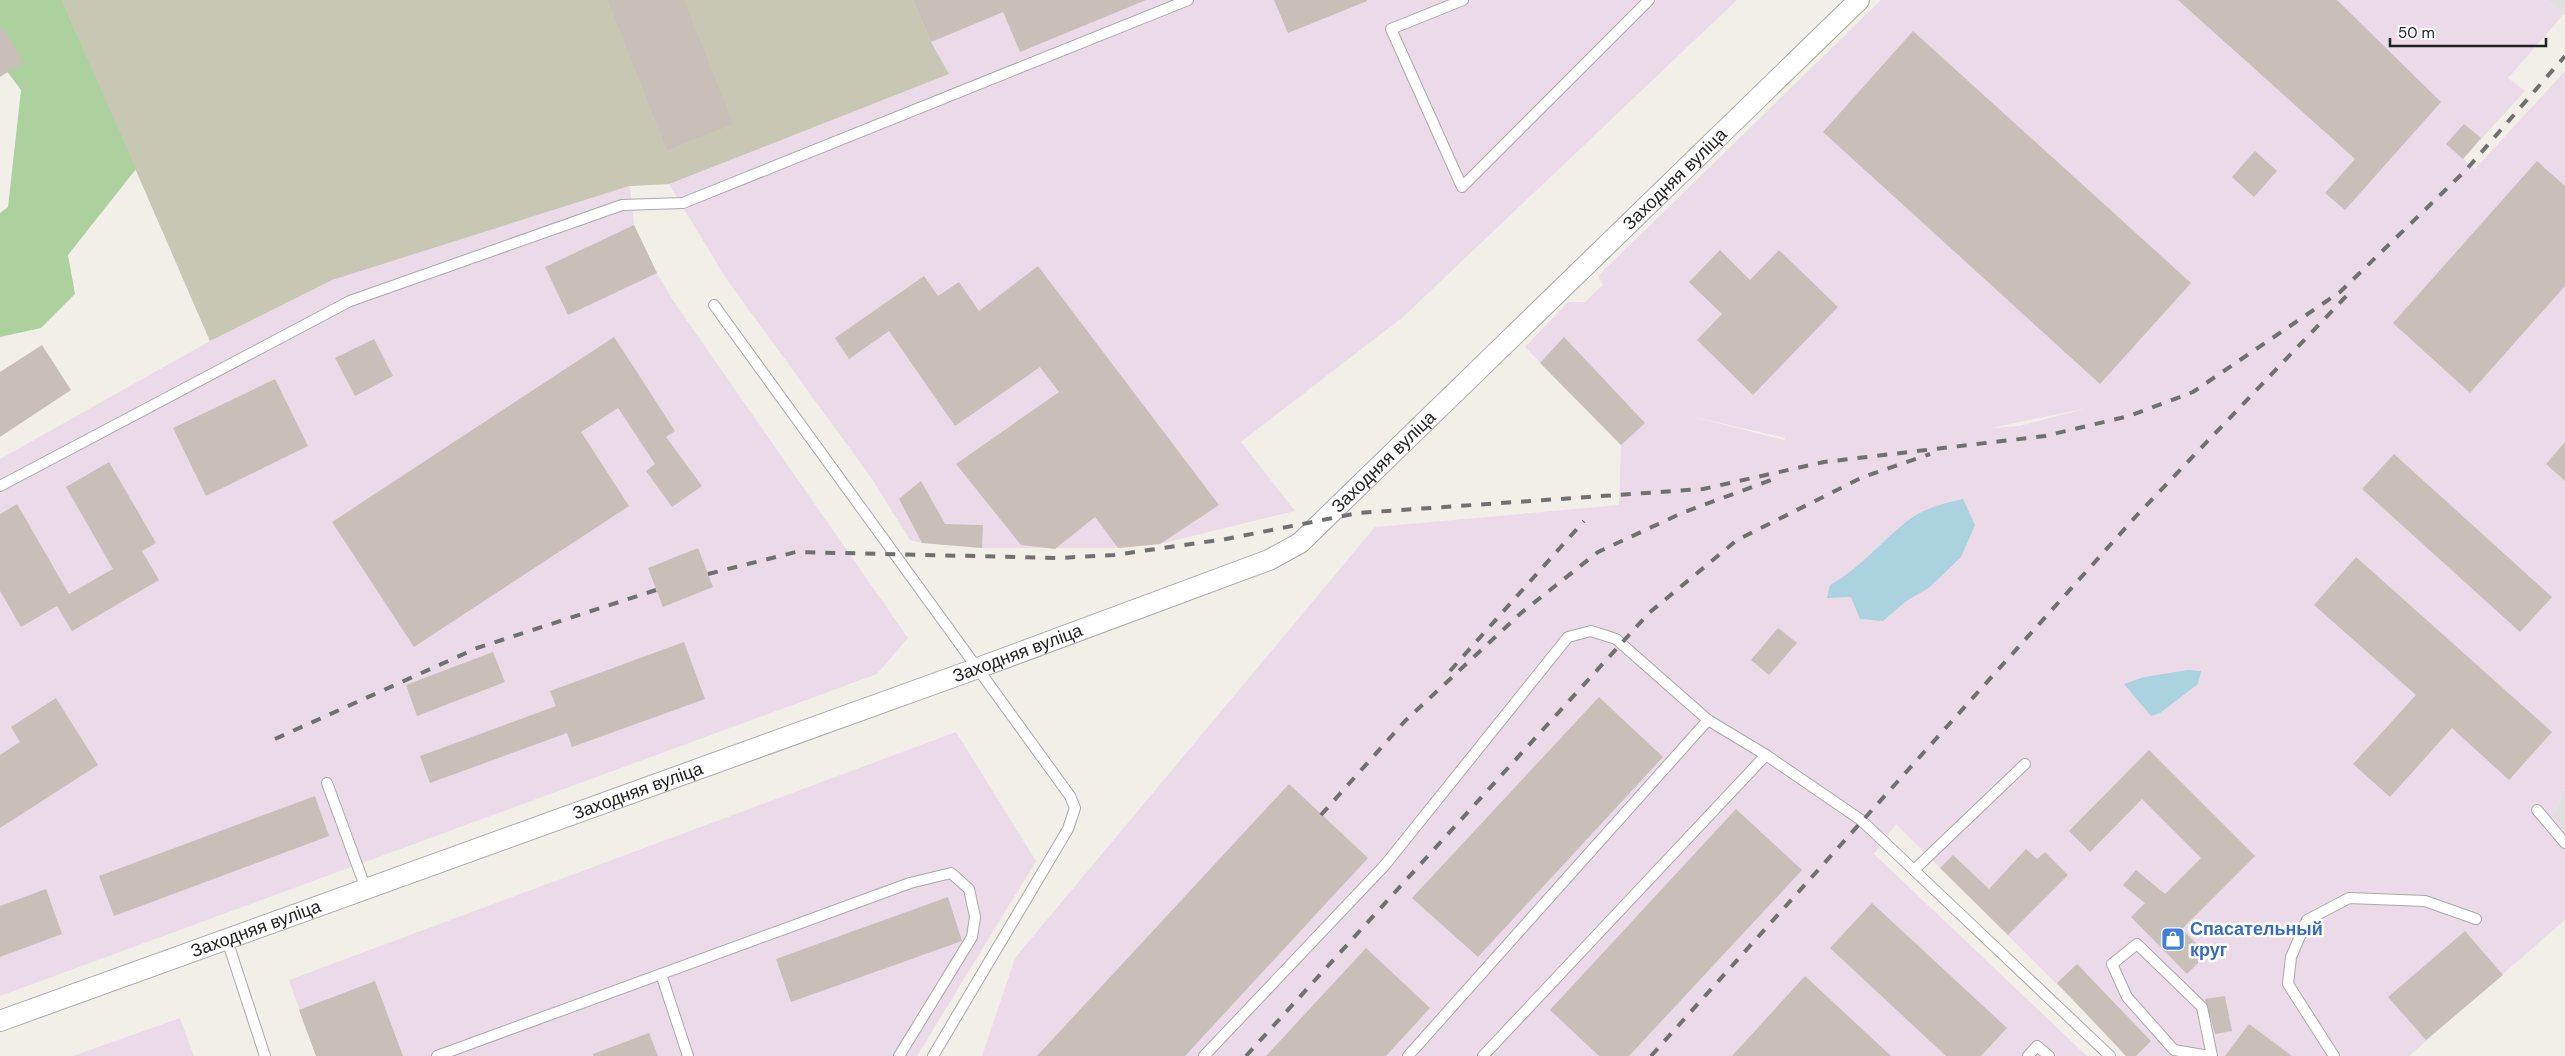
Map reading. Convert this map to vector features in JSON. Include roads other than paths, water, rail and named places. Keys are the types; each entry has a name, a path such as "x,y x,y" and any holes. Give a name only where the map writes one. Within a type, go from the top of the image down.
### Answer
{"street":[{"name":"Заходняя вуліца","path":"0,1022 978,668 1269,560 1300,543 1859,0"}],"lane":[{"path":"0,486 350,301 622,205 683,203 1188,0"},
{"path":"1463,0 1391,28 1462,187 1649,0"},
{"path":"714,305 1070,796 1075,808 1068,829 933,1056"},
{"path":"1204,1056 1385,865 1568,636 1591,631 1616,639 1708,720 1766,755 1861,820 2110,1056"},
{"path":"1408,1056 1708,720"},
{"path":"1483,1056 1766,755"},
{"path":"1914,870 2025,764"},
{"path":"327,783 366,889"},
{"path":"2537,810 2565,843"},
{"path":"437,1056 910,882 951,873 969,889 975,917 972,937 899,1056"},
{"path":"2334,1056 2288,984 2291,957 2307,920 2349,898 2424,901 2476,919"},
{"path":"227,940 265,1056"},
{"path":"2137,944 2202,1007 2210,1056 2174,1050 2127,997 2112,964 2137,944"},
{"path":"661,974 688,1056"},
{"path":"2028,1056 2037,1046 2049,1056"}],"water":[{"path":"1963,499 1975,525 1961,557 1930,587 1905,602 1883,621 1860,619 1851,597 1827,598 1830,585 1862,562 1910,519 1942,504"},
{"path":"2188,670 2201,671 2198,684 2160,713 2151,716 2124,684 2144,677"}],"railway":[{"path":"708,574 796,552 1059,558 1114,555 1226,539 1358,513 1703,489 1824,462 2045,436 2129,416 2193,392 2340,292 2466,170 2565,56"},
{"path":"1651,1056 2138,514 2353,289"},
{"path":"1246,1056 1649,613 1737,540 1863,477 1930,454"},
{"path":"1321,815 1405,721 1521,613 1598,552 1682,513 1771,480"},
{"path":"1450,671 1584,521"},
{"path":"275,739 477,648 656,590"}],"place":[{"name":"Спасательный круг","path":"2173,939"}]}
